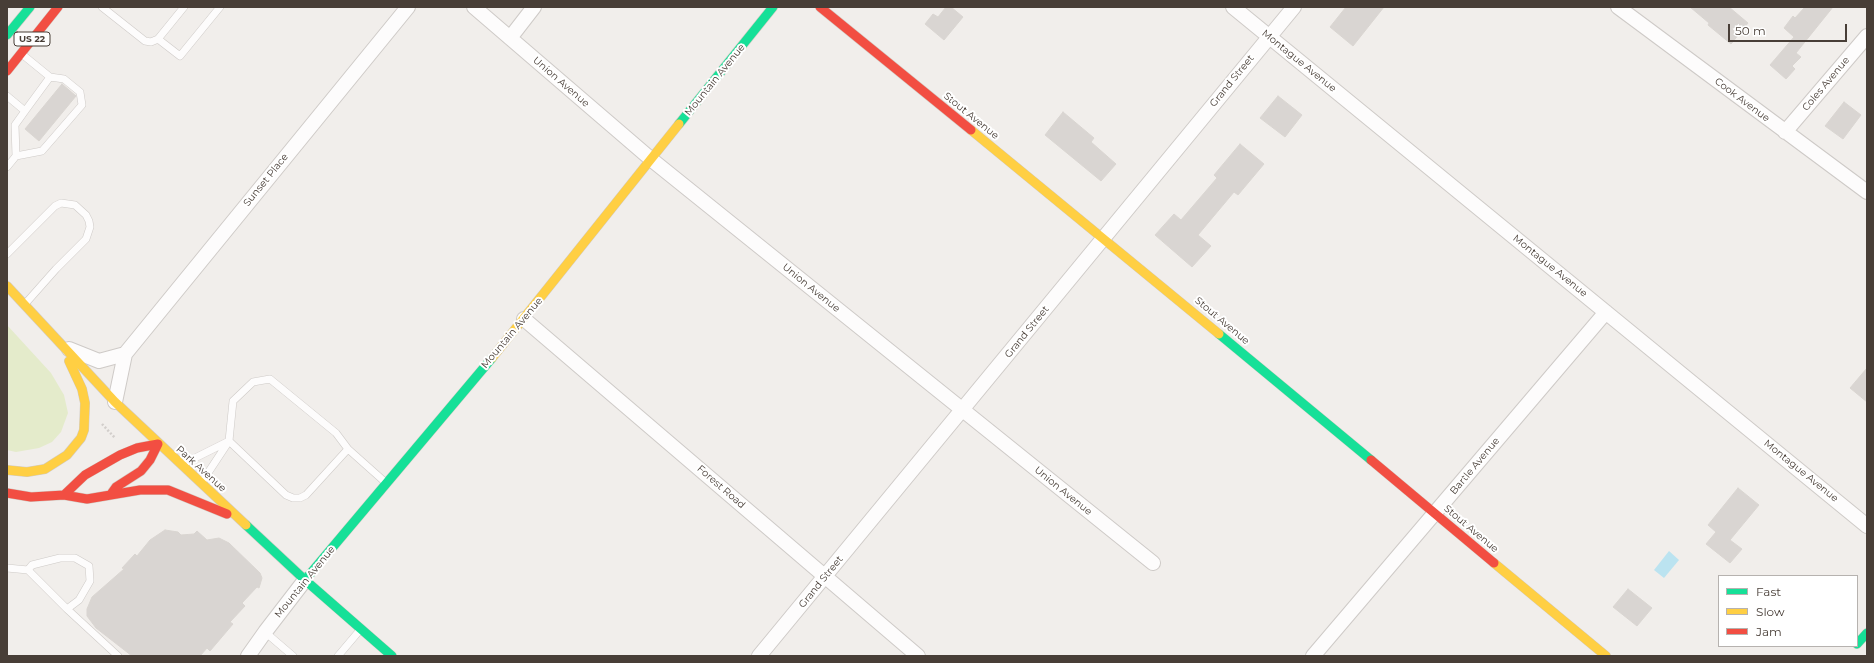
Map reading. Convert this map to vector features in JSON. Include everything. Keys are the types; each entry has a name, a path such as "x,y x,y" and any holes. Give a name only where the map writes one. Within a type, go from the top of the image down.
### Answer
{"main road":[{"name":"US 22","path":"7,35 30,7"},
{"name":"US 22","path":"7,71 58,7"},
{"name":"Mountain Avenue","path":"305,580 524,319 773,7"},
{"name":"Stout Avenue","path":"820,7 1104,238 1606,656"},
{"name":"Park Avenue","path":"7,286 115,402 158,444 243,521 305,580 362,628 390,655"},
{"path":"7,470 36,471 52,466 72,451 84,430 85,403 82,389 62,346"},
{"path":"111,494 116,487 141,471 150,460 158,444"},
{"path":"64,495 85,475 120,454 137,448 158,444"},
{"path":"7,493 31,496 64,495 87,499 111,494 119,495 140,490 168,490 176,492 243,521"},
{"path":"1858,644 1867,633"}],"street":[{"name":"Sunset Place","path":"115,402 125,354 408,7"},
{"name":"Union Avenue","path":"474,7 652,160 1153,563"},
{"path":"510,38 534,7"},
{"name":"Montague Avenue","path":"1233,7 1867,526"},
{"name":"Grand Street","path":"759,656 1294,7"},
{"name":"Cook Avenue","path":"1618,7 1867,192"},
{"name":"Coles Avenue","path":"1785,132 1867,36"},
{"name":"Bartle Avenue","path":"1313,656 1606,312"},
{"name":"Forest Road","path":"524,319 918,656"},
{"path":"62,346 99,361 125,354"},
{"name":"Mountain Avenue","path":"248,656 305,580"}],"lane":[{"path":"102,7 144,41 151,42 158,39 184,7"},
{"path":"158,39 180,56 220,7"},
{"path":"7,167 16,156 42,151 82,105 80,92 64,79 50,77 21,53"},
{"path":"16,156 14,125 50,77"},
{"path":"7,96 25,111"},
{"path":"7,254 50,210 61,203 75,205 86,215 89,221 90,227 86,239 56,268 24,305"},
{"path":"201,483 229,441 234,401 253,382 270,379 336,433 348,449 386,483"},
{"path":"229,441 286,495 297,498 306,495 348,449"},
{"path":"180,465 229,441"},
{"path":"28,570 32,565 60,558 74,558 89,566 90,580 79,600 67,609"},
{"path":"7,568 28,570 67,609 118,656"},
{"path":"338,656 362,628"},
{"path":"265,632 293,656"}],"path":[{"path":"98,419 118,442"}],"green space":[{"path":"7,325 51,373 64,395 68,413 61,432 52,442 39,448 16,452 7,450"}],"water":[{"path":"1669,551 1679,560 1664,578 1654,570"}],"building":[{"path":"946,7 951,7 963,17 944,40 925,24 933,14 938,17"},
{"path":"1346,7 1384,7 1353,46 1330,27"},
{"path":"1690,7 1729,7 1748,23 1731,44 1708,25 1709,23"},
{"path":"1805,7 1833,7 1796,53 1801,57 1792,66 1795,69 1786,79 1770,65 1794,37 1784,28 1793,16 1795,18"},
{"path":"62,84 76,96 39,141 25,129"},
{"path":"1278,96 1302,115 1285,137 1260,118"},
{"path":"1844,102 1861,115 1843,139 1825,126"},
{"path":"1063,112 1094,138 1091,142 1116,164 1101,181 1045,135"},
{"path":"1240,144 1264,164 1238,195 1234,192 1198,235 1211,246 1192,267 1155,235 1174,214 1181,220 1217,178 1214,175"},
{"path":"1867,368 1867,402 1850,388"},
{"path":"1738,488 1759,505 1730,540 1742,549 1730,563 1706,544 1716,532 1708,525"},
{"path":"165,530 178,532 181,535 194,534 197,531 207,540 219,538 229,543 260,573 262,578 259,588 257,587 242,603 245,606 230,622 233,624 210,651 207,648 200,656 132,656 96,628 87,616 87,609 92,597 124,569 122,568 135,554 137,556 150,540"},
{"path":"1628,589 1652,608 1637,626 1613,607"}],"traffic: fast":[{"path":"7,35 30,7"},
{"path":"679,124 773,7"},
{"path":"1219,334 1371,460"},
{"path":"305,580 492,358"},
{"path":"246,525 305,580 392,656"},
{"path":"1858,643 1867,633"}],"traffic: slow":[{"path":"492,358 679,124"},
{"path":"971,130 1219,334"},
{"path":"7,286 115,402 246,525"},
{"path":"7,470 27,472 45,469 67,455 81,438 84,430 85,403 82,389 69,361"},
{"path":"1494,563 1606,656"}],"traffic: jam":[{"path":"7,71 58,7"},
{"path":"820,7 971,130"},
{"path":"111,494 116,487 141,471 150,460 158,444"},
{"path":"64,495 85,475 120,455 137,448 158,444"},
{"path":"1371,460 1494,563"},
{"path":"7,493 31,497 64,495 87,499 140,490 168,490 227,514"}]}
